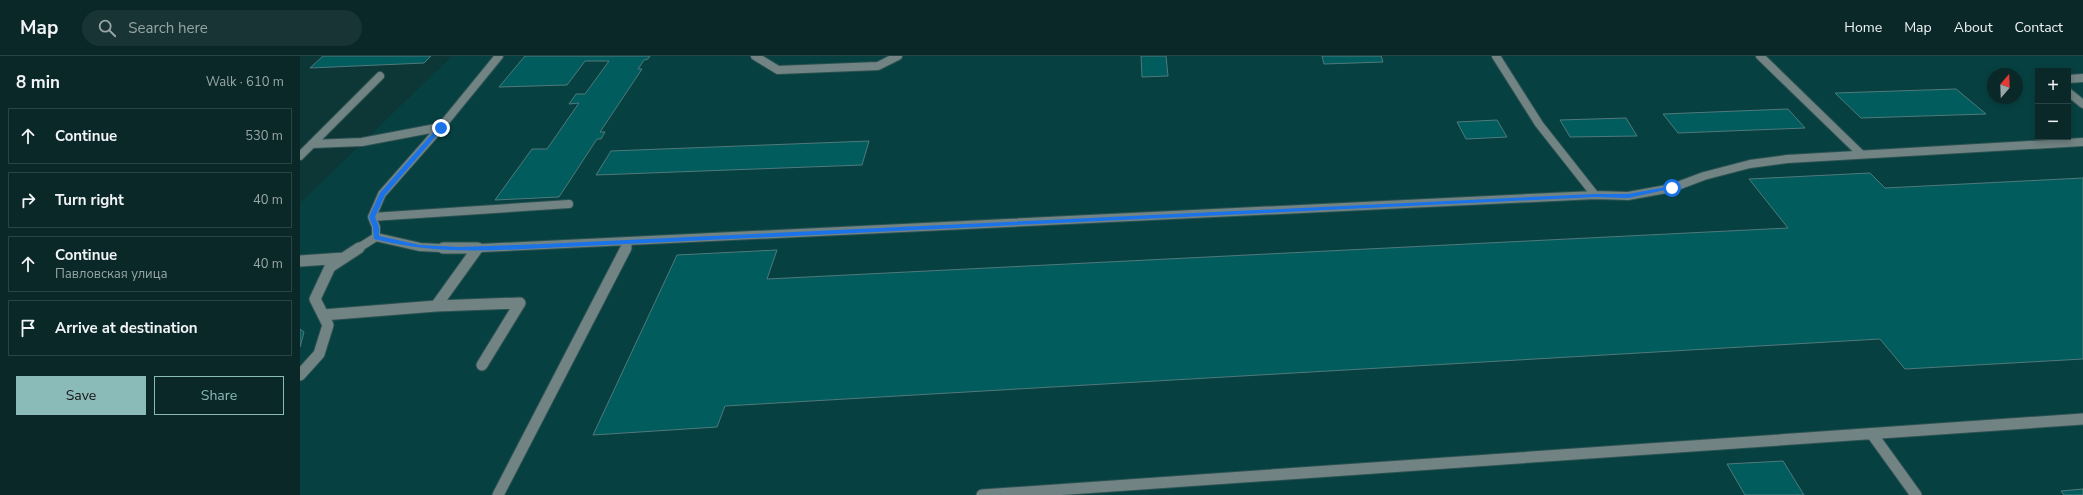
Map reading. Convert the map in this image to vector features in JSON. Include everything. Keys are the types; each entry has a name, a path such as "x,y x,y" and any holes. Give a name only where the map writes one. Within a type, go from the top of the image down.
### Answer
{"street":[{"path":"376,237 376,227 372,217 382,194 441,128 499,56"},
{"path":"756,56 778,70 878,66 898,56"},
{"path":"1496,56 1539,124 1595,195"},
{"path":"1760,56 1861,154"},
{"path":"300,156 380,76"},
{"path":"2071,79 2083,78"},
{"path":"2071,94 2083,104"},
{"path":"312,144 362,142 441,128"},
{"path":"300,375 319,354 328,325 315,299 330,268 376,237 420,247 478,249 1595,195 1628,196 1672,188 1704,176 1750,164 1787,159 2083,142"},
{"path":"372,217 569,204"},
{"path":"498,495 629,242"},
{"path":"436,306 478,249"},
{"path":"300,261 345,258"},
{"path":"323,315 436,306 520,303 482,365"},
{"path":"982,495 2083,419"},
{"path":"1872,434 1916,495"}],"shaded area":[{"path":"452,56 2083,56 2083,495 300,495 300,203"}],"building":[{"path":"323,56 431,56 424,63 310,68"},
{"path":"525,56 650,56 648,59 644,60 638,69 642,69 600,132 605,132 601,139 597,139 559,197 495,200 532,149 547,149 579,103 569,104 576,94 585,94 609,61 585,61 567,85 499,87"},
{"path":"1141,56 1166,56 1168,76 1142,77"},
{"path":"1322,56 1381,56 1383,62 1324,64"},
{"path":"1956,89 1986,114 1861,118 1835,93"},
{"path":"1788,109 1805,128 1678,133 1663,114"},
{"path":"1626,118 1637,136 1570,137 1560,120"},
{"path":"1497,120 1507,137 1466,139 1457,122"},
{"path":"869,141 862,165 596,175 611,151"},
{"path":"1870,173 1885,188 2083,178 2083,359 1905,369 1880,339 725,406 717,427 593,435 677,255 777,250 767,279 1788,228 1749,179"},
{"path":"300,329 304,332 300,347"},
{"path":"1783,461 1804,495 1745,495 1727,464"},
{"path":"2083,489 2083,495 2064,495 2061,491"}],"route":[{"path":"441,128 382,194 372,217 376,227 376,237 389,242 420,247 460,249 543,246 1595,195 1628,196 1672,188"}]}
